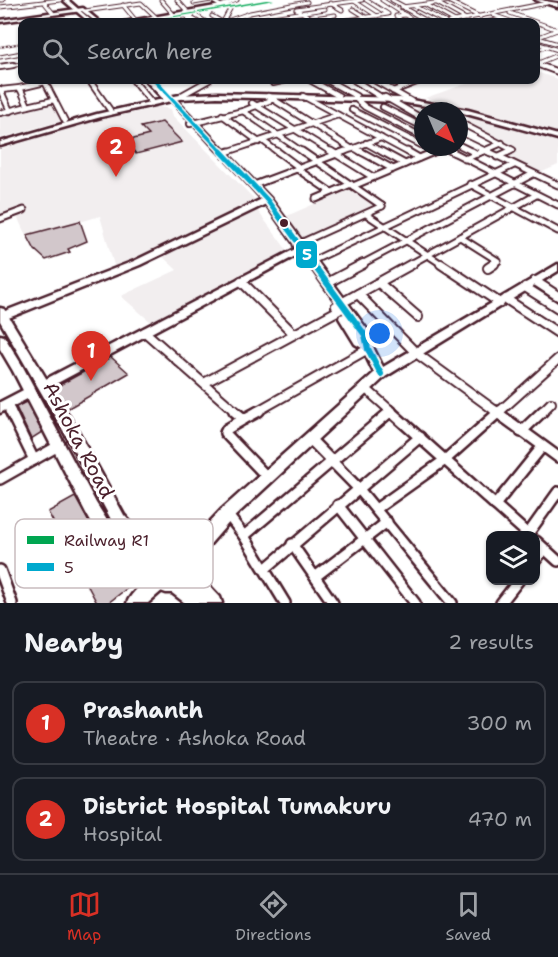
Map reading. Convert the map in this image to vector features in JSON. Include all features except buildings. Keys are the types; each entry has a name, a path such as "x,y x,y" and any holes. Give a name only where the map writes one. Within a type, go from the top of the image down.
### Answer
{"main road":[{"path":"67,0 88,18"},
{"path":"157,18 225,7"},
{"path":"18,18 85,10 90,18"},
{"path":"0,21 18,18"},
{"path":"153,84 172,98 225,93 409,100 558,136"},
{"path":"157,84 265,201"},
{"path":"0,142 65,121 172,98 202,95 356,97"},
{"path":"0,142 151,102"},
{"path":"193,123 254,185 300,247 359,341 367,347 381,374"},
{"path":"1,314 137,263 265,201"},
{"path":"44,385 241,281 300,247"},
{"path":"310,262 327,284 339,307"},
{"path":"213,528 381,374 558,267"},
{"name":"Ashoka Road","path":"1,314 44,385 118,519"},
{"name":"Ashoka Road","path":"0,339 60,445 98,519"},
{"path":"3,406 29,393"},
{"path":"135,603 152,588"},
{"name":"Ashoka Road","path":"183,588 199,603"},
{"name":"Ashoka Road","path":"200,588 214,603"}],"street":[{"path":"0,8 60,0"},
{"path":"161,0 174,15"},
{"path":"177,0 188,12"},
{"path":"192,1 211,0 225,7"},
{"path":"224,0 230,3"},
{"path":"224,18 225,7 237,0"},
{"path":"286,0 326,18"},
{"path":"353,0 379,16"},
{"path":"331,3 364,0 388,14 386,17"},
{"path":"382,0 409,18"},
{"path":"392,0 405,7 459,0"},
{"path":"406,0 439,18"},
{"path":"417,0 450,18"},
{"path":"192,1 202,9"},
{"path":"335,15 311,18 296,9 312,1 358,4"},
{"path":"446,1 482,17"},
{"path":"44,2 53,13"},
{"path":"240,18 294,2"},
{"path":"306,7 319,2"},
{"path":"319,2 325,9 341,18"},
{"path":"85,10 142,3 157,18"},
{"path":"268,3 293,18"},
{"path":"331,3 342,10"},
{"path":"437,3 466,18"},
{"path":"475,18 551,3"},
{"path":"31,4 37,15"},
{"path":"123,5 130,11 128,13 133,18"},
{"path":"405,7 402,7 422,18"},
{"path":"102,8 110,16"},
{"path":"0,12 21,9"},
{"path":"267,18 325,9"},
{"path":"353,9 368,17"},
{"path":"362,18 439,12"},
{"path":"507,12 524,18"},
{"path":"493,15 501,18"},
{"path":"212,16 216,18"},
{"path":"540,24 557,30"},
{"path":"540,38 557,30"},
{"path":"540,32 546,34"},
{"path":"540,41 557,43"},
{"path":"540,42 558,50"},
{"path":"540,49 557,43"},
{"path":"0,57 18,54"},
{"path":"540,63 558,56"},
{"path":"0,67 18,65"},
{"path":"540,65 558,72"},
{"path":"10,111 0,90 34,84"},
{"path":"46,84 65,121"},
{"path":"92,84 110,110"},
{"path":"136,84 151,102"},
{"path":"172,98 201,84"},
{"path":"317,84 339,96"},
{"path":"335,84 356,97 365,107 414,132"},
{"path":"361,84 414,114"},
{"path":"381,84 409,100"},
{"path":"401,84 405,86"},
{"path":"393,91 410,84"},
{"path":"20,88 28,106"},
{"path":"303,96 419,158"},
{"path":"193,123 243,111 271,97 313,125 393,169"},
{"path":"0,113 54,100"},
{"path":"254,104 373,177"},
{"path":"383,107 414,122"},
{"path":"352,110 414,142"},
{"path":"243,111 382,206 300,247"},
{"path":"222,115 331,192"},
{"path":"225,153 338,116"},
{"path":"468,126 513,150 497,157"},
{"path":"254,185 381,138"},
{"path":"468,142 557,183"},
{"path":"366,143 405,164"},
{"path":"465,159 502,143"},
{"path":"468,150 477,154"},
{"path":"316,198 424,156"},
{"path":"459,156 558,205"},
{"path":"310,262 514,165"},
{"path":"327,284 533,174"},
{"path":"470,184 558,231"},
{"path":"204,383 536,195"},
{"path":"0,219 24,210"},
{"path":"366,214 428,255 558,333"},
{"path":"460,237 498,261 488,268"},
{"path":"241,281 294,334"},
{"path":"379,283 418,317"},
{"path":"530,284 558,296"},
{"path":"530,284 558,308"},
{"path":"358,294 417,353 521,432 558,457"},
{"path":"145,332 244,418"},
{"path":"267,477 225,433 227,429 367,347"},
{"path":"376,509 445,460 558,359"},
{"path":"365,388 524,531"},
{"path":"521,432 551,403"},
{"path":"3,406 34,460"},
{"path":"244,536 391,411"},
{"path":"265,569 420,437"},
{"path":"310,439 358,488 452,603"},
{"path":"0,479 60,445"},
{"path":"495,505 542,447"},
{"path":"535,531 558,492"},
{"path":"338,505 415,603"},
{"path":"227,514 244,536 285,603"},
{"path":"315,577 387,522"},
{"path":"292,544 333,603"},
{"path":"540,545 558,561"},
{"path":"540,554 544,549"},
{"path":"0,570 12,603"},
{"path":"501,603 515,585"}],"shaded area":[{"path":"540,73 558,79 558,131 554,133 468,110 468,102 440,102 425,98 465,84 540,84"},
{"path":"52,101 61,121 0,138 0,113"},
{"path":"160,107 171,109 173,116 258,203 115,269 100,216 27,238 16,214 0,218 0,150 78,125"},
{"path":"471,117 558,141 558,165 540,173 505,156 517,150 468,126 468,118"},
{"path":"351,188 378,205 304,240 282,218"},
{"path":"257,210 287,250 152,323 121,296 177,270 161,255"}],"railway":[{"path":"166,18 272,0"},
{"path":"0,47 18,44"}],"rail line":[{"name":"R1","path":"166,18 272,0"}],"transit line":[{"name":"5","path":"158,84 267,200 365,335 368,349 381,374"}],"place":[{"name":"District Hospital Tumakuru","path":"116,177"},
{"name":"Prashanth","path":"91,381"}]}
